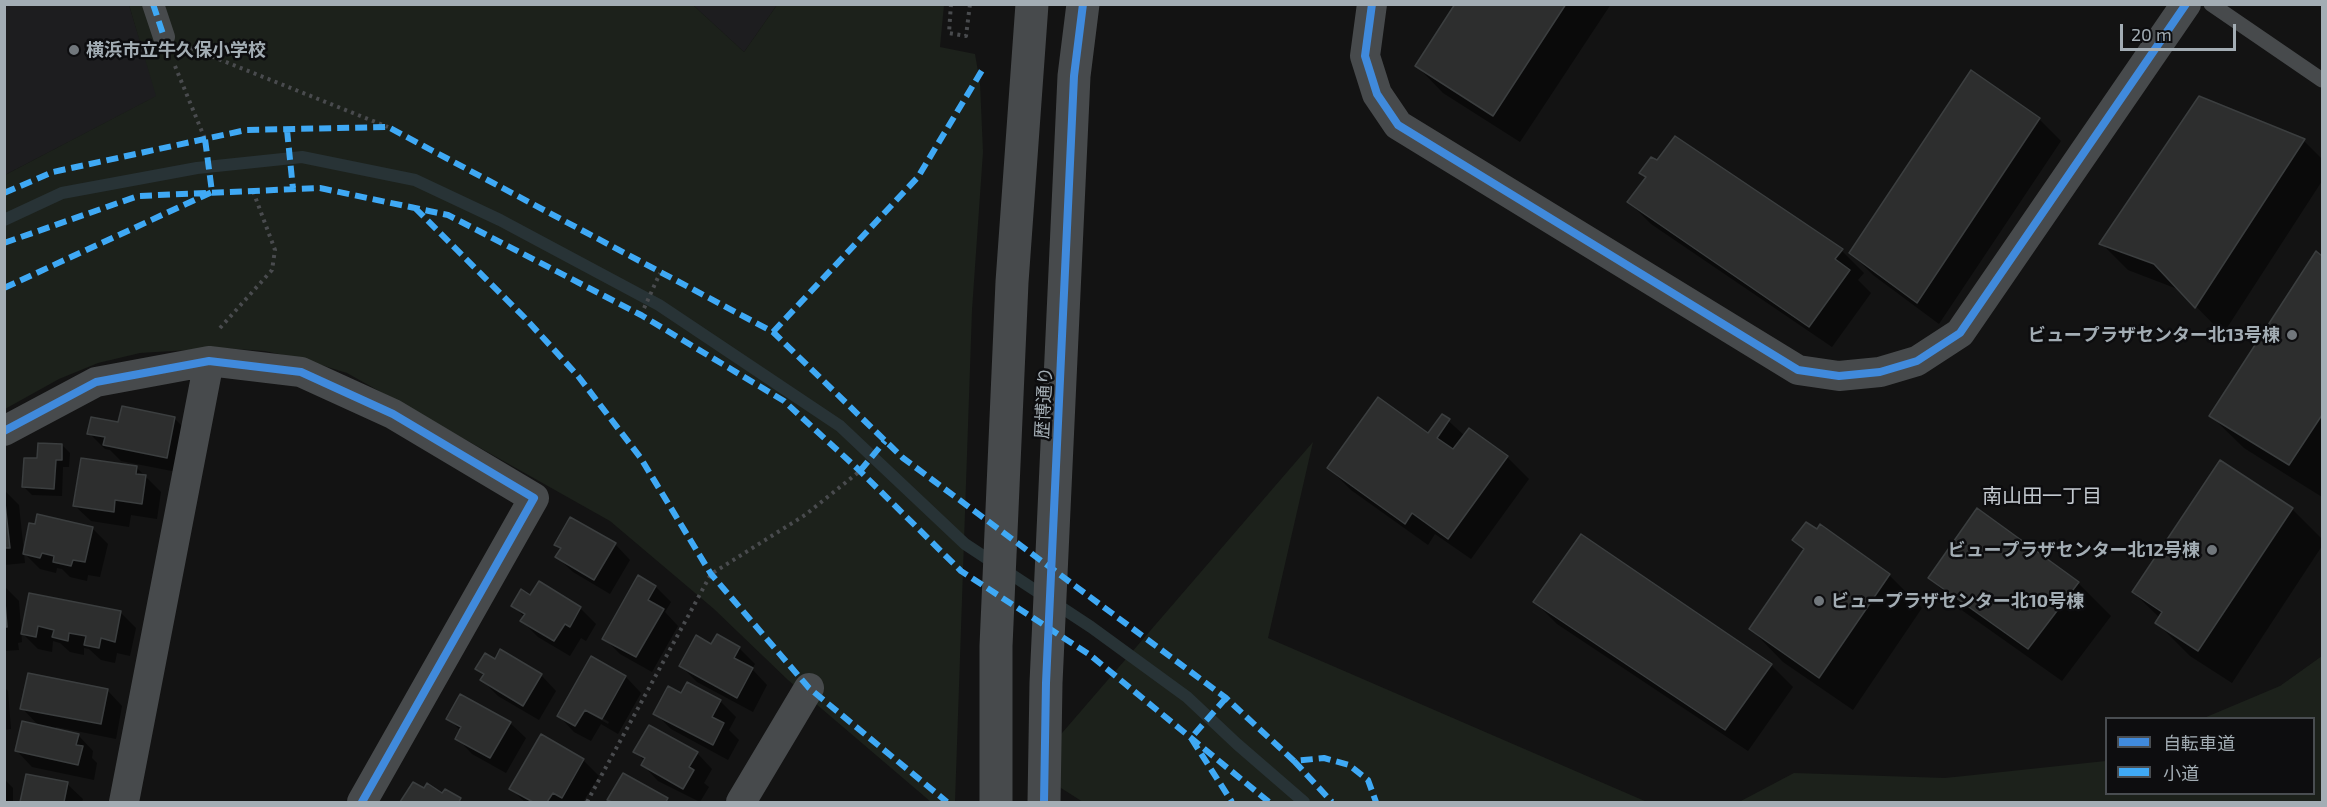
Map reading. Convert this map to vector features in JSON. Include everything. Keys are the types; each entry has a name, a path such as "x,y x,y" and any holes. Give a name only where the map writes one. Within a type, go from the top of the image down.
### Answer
{"street":[{"path":"153,4 164,37"},
{"name":"歴博通り","path":"996,802 996,646 1012,282 1032,4"},
{"name":"歴博通り","path":"1044,802 1046,683 1074,76 1083,4"},
{"path":"1372,4 1365,56 1377,94 1398,125 1798,370 1839,376 1880,372 1917,360 1960,333 2187,4"},
{"path":"4,431 96,382 209,361 301,372 393,414 534,498 362,802"},
{"path":"124,802 209,361"},
{"path":"741,802 809,688"}],"lane":[{"path":"2211,4 2322,80"}],"path":[{"path":"951,4 949,33 966,36 970,4"},
{"path":"164,37 388,127"},
{"path":"164,37 205,139"},
{"path":"209,361 211,339 272,270 275,250 253,191"},
{"path":"641,315 660,273"},
{"path":"587,802 711,574 806,515 860,471"}],"shaded area":[{"name":"横浜市立牛久保小学校","path":"5,5 129,5 157,96 5,175"},
{"path":"129,5 693,5 744,52 777,5 944,5 940,47 975,54 980,83 983,152 972,310 955,802 931,802 788,680 714,609 610,521 347,373 265,351 222,348 140,353 98,363 59,379 5,409 5,175 156,96"},
{"path":"693,5 777,5 744,52"},
{"path":"1313,442 1268,638 1647,802 1083,802 1031,769"},
{"path":"2322,656 2322,802 1739,802 1794,773 1945,778 2105,761 2105,795 2315,795 2315,717 2206,717 2280,686"}],"building":[{"path":"1455,4 1566,4 1493,116 1415,66"},
{"path":"1971,70 2040,118 1917,303 1849,253"},
{"path":"2199,96 2305,139 2195,308 2154,264 2099,244"},
{"path":"1675,136 1843,249 1835,259 1850,270 1809,327 1627,202 1646,177 1639,173 1651,157 1657,160"},
{"name":"ビュープラザセンター北13号棟","path":"2316,251 2322,256 2322,415 2289,465 2209,416"},
{"path":"1378,397 1428,433 1442,414 1450,419 1437,438 1453,449 1469,428 1508,456 1448,539 1412,513 1405,524 1327,468"},
{"path":"122,406 175,417 167,458 103,445 105,437 87,434 91,417 118,422"},
{"path":"38,443 62,444 62,460 56,460 54,489 22,487 24,458 37,458"},
{"path":"81,458 137,466 136,474 146,475 142,504 115,500 114,512 73,506"},
{"name":"ビュープラザセンター北12号棟","path":"2220,460 2293,508 2198,651 2155,623 2162,612 2132,592"},
{"path":"4,494 10,548 4,548"},
{"path":"1977,508 2079,582 2028,649 1928,578"},
{"path":"37,514 93,527 85,562 73,560 71,566 53,562 54,556 42,553 40,558 23,554 29,523 35,524"},
{"path":"570,517 616,543 594,580 555,557 561,548 554,545"},
{"name":"ビュープラザセンター北10号棟","path":"1806,522 1817,529 1820,524 1890,574 1819,678 1749,629 1804,549 1792,540"},
{"path":"1581,534 1772,664 1725,730 1533,602"},
{"path":"638,575 656,586 648,600 664,609 636,657 602,639"},
{"path":"539,581 581,607 570,627 565,624 554,641 520,621 525,614 511,606 521,589 530,595"},
{"path":"4,590 7,627 4,627"},
{"path":"29,593 121,611 115,642 101,638 99,648 84,645 86,636 69,633 68,641 52,637 54,630 38,626 36,637 21,634"},
{"path":"717,634 740,647 734,658 753,668 737,698 679,666 696,635 711,644"},
{"path":"500,649 542,674 523,706 480,680 484,674 475,669 485,653 495,659"},
{"path":"591,656 626,676 602,719 585,710 575,726 557,716"},
{"path":"28,673 108,689 101,724 20,709"},
{"path":"687,682 721,700 712,717 724,723 713,745 653,714 668,686 681,693"},
{"path":"460,694 511,722 490,758 455,739 461,727 446,719"},
{"path":"22,721 79,734 76,745 83,746 78,765 15,751"},
{"path":"649,725 698,752 689,767 694,770 683,789 641,765 645,758 633,752"},
{"path":"541,734 584,759 562,798 553,793 547,802 533,802 509,789"},
{"path":"623,773 668,798 666,802 612,802 607,800"},
{"path":"26,774 68,782 64,802 20,802"},
{"path":"413,782 424,788 427,783 442,793 445,789 461,798 459,802 400,802"}],"waterway":[{"path":"4,220 62,193 197,168 302,157 415,180 500,220 659,305 840,426 965,544 1091,627 1187,697 1304,802"}],"marked path":[{"path":"153,4 164,37"},
{"path":"773,332 918,177 984,67"},
{"path":"4,193 53,172 246,130 388,127 773,332 903,458 1226,698 1294,761 1324,758 1349,765 1368,780 1376,802"},
{"path":"287,130 293,189"},
{"path":"4,288 212,192 205,139"},
{"path":"4,243 138,196 320,188 448,215 641,315 784,401 860,471 961,571 1090,655 1269,802"},
{"path":"415,208 525,318 578,376 640,457 711,574 809,688 947,802"},
{"path":"860,471 885,441"},
{"path":"1226,698 1191,738 1232,802"},
{"path":"1294,761 1332,802"}],"cycle path":[{"path":"1044,802 1046,683 1074,76 1083,4"},
{"path":"1372,4 1365,56 1377,94 1398,125 1798,370 1839,376 1880,372 1917,361 1960,333 2186,4"},
{"path":"4,431 96,382 209,361 301,372 393,414 534,498 362,802"}],"place":[{"name":"横浜市立牛久保小学校","path":"74,50"},
{"name":"ビュープラザセンター北13号棟","path":"2292,335"},
{"name":"ビュープラザセンター北12号棟","path":"2212,550"},
{"name":"ビュープラザセンター北10号棟","path":"1819,601"}],"district":[{"name":"南山田一丁目","path":"2042,496"}]}
